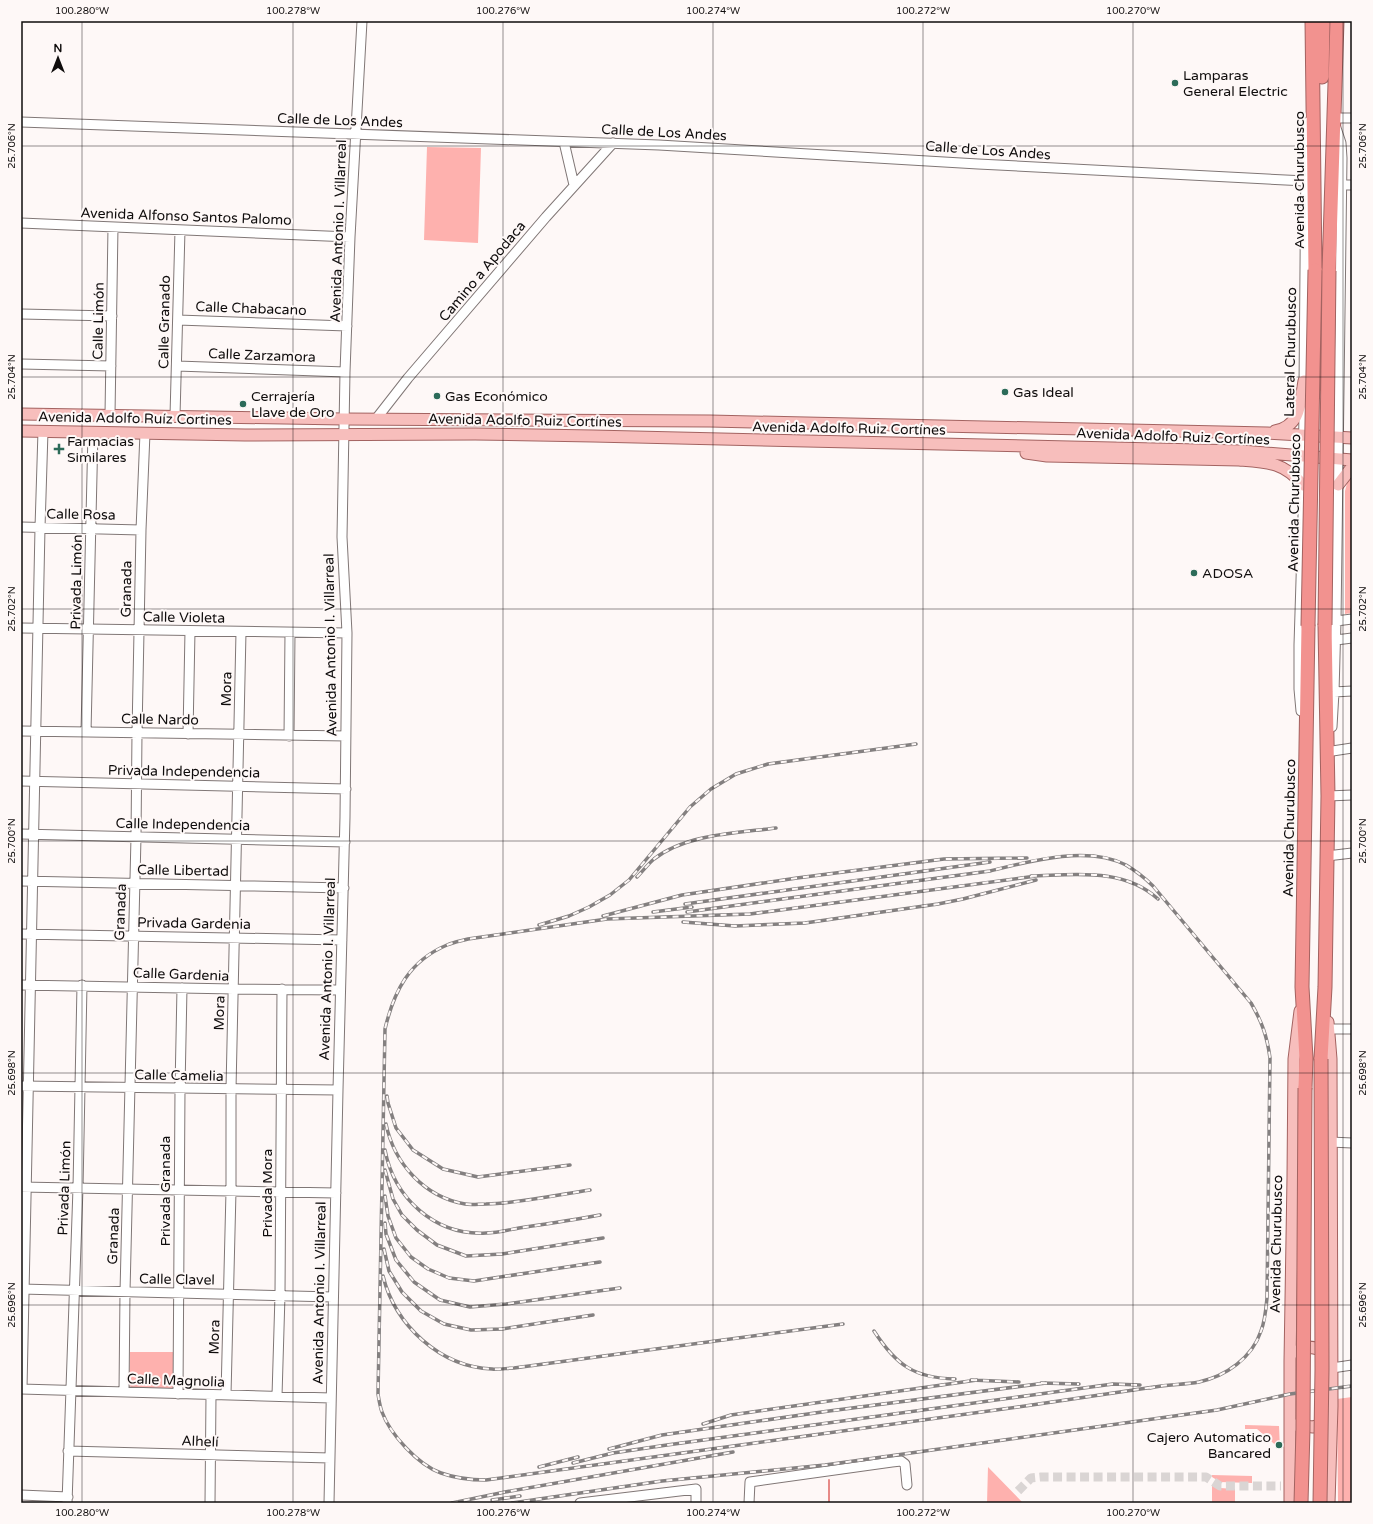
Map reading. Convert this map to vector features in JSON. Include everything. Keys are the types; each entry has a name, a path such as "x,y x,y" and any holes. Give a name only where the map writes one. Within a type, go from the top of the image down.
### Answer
{"highway":[{"name":"Avenida Churubusco","path":"1301,1503 1306,1058 1302,987 1315,270 1315,170 1312,21"},
{"path":"1315,170 1321,150 1323,21"},
{"path":"1320,1503 1322,1381 1321,1059 1325,986 1328,796 1326,739 1330,623 1328,271 1337,21"}],"main road":[{"path":"1267,433 1283,430 1290,426 1296,418 1304,381"},
{"name":"Avenida Adolfo Ruíz Cortines","path":"21,414 376,419"},
{"name":"Avenida Adolfo Ruiz Cortínes","path":"376,419 710,420 1267,433 1352,438"},
{"name":"Avenida Adolfo Ruíz Cortines","path":"21,431 344,435"},
{"name":"Avenida Adolfo Ruiz Cortínes","path":"344,435 475,434 1242,452 1338,460 1351,468"},
{"path":"980,446 1047,456 1232,459 1257,461 1273,464 1287,469 1296,476 1303,485"},
{"path":"1338,484 1351,468"},
{"path":"1325,986 1331,1059 1330,1142 1332,1364 1329,1503"},
{"name":"Avenida Churubusco","path":"1290,1503 1290,1361 1294,1059 1302,987"},
{"path":"1290,1361 1298,1350 1313,1347 1320,1349 1327,1354 1332,1364"},
{"path":"1290,1424 1313,1426 1326,1424 1331,1421"},
{"path":"1290,1464 1302,1452 1310,1451 1320,1452 1326,1456 1330,1462"}],"street":[{"name":"Avenida Antonio I. Villarreal","path":"329,1503 340,990 346,789 347,633 342,537 345,372 350,237 362,21"},
{"name":"Lateral Churubusco","path":"1306,733 1299,689 1306,181 1308,111 1314,92"},
{"path":"1326,739 1332,728 1336,640 1330,623 1338,484 1342,185 1341,143 1334,120 1352,118"},
{"name":"Calle de Los Andes","path":"21,122 612,143 873,157 1024,167 1306,181"},
{"path":"564,142 574,185"},
{"name":"Camino a Apodaca","path":"376,419 408,378 612,143"},
{"path":"1342,185 1352,185"},
{"name":"Avenida Alfonso Santos Palomo","path":"21,223 350,237"},
{"name":"Calle Limón","path":"110,415 114,227"},
{"name":"Calle Granado","path":"175,416 180,230"},
{"path":"21,314 112,316"},
{"name":"Calle Chabacano","path":"178,320 347,326"},
{"path":"21,364 111,366"},
{"name":"Calle Zarzamora","path":"177,366 345,372"},
{"path":"1304,381 1339,382"},
{"path":"1303,410 1339,410"},
{"path":"22,1389 26,985 31,934 33,881 35,731 43,431"},
{"name":"Privada Limón","path":"86,732 93,432"},
{"name":"Granada","path":"124,1392 141,530 145,433"},
{"name":"Calle Rosa","path":"21,527 141,530"},
{"path":"1330,623 1352,619"},
{"name":"Calle Violeta","path":"21,628 347,633"},
{"path":"188,734 190,631"},
{"name":"Mora","path":"226,1395 241,632"},
{"path":"289,736 290,633"},
{"path":"1336,640 1352,638"},
{"path":"1334,692 1352,691"},
{"name":"Calle Nardo","path":"21,731 346,736"},
{"path":"1326,752 1352,748"},
{"name":"Privada Independencia","path":"21,781 346,789"},
{"path":"1328,796 1352,795"},
{"name":"Calle Independencia","path":"21,834 345,842"},
{"path":"1327,856 1352,853"},
{"name":"Calle Libertad","path":"21,880 344,888"},
{"name":"Privada Gardenia","path":"21,934 342,940"},
{"name":"Calle Gardenia","path":"26,985 340,990"},
{"name":"Privada Limón","path":"68,1500 68,1451 72,1391 78,1188 82,985"},
{"name":"Privada Granada","path":"178,1394 182,988"},
{"name":"Privada Mora","path":"276,1396 280,1295 282,989"},
{"path":"1328,1029 1352,1029"},
{"name":"Calle Camelia","path":"25,1086 338,1090"},
{"path":"1330,1142 1352,1143"},
{"path":"24,1187 336,1193"},
{"name":"Calle Clavel","path":"23,1289 333,1297"},
{"path":"1332,1364 1352,1365"},
{"name":"Calle Magnolia","path":"22,1389 331,1398"},
{"path":"210,1503 211,1395"},
{"name":"Alhelí","path":"68,1451 210,1456 330,1458"},
{"path":"749,1503 750,1482 901,1461 905,1464 907,1485"},
{"path":"580,1503 643,1499 696,1489 696,1503"},
{"path":"21,1495 68,1500"}],"shaded area":[{"path":"427,147 481,148 478,243 424,240"},
{"path":"1349,476 1352,479 1352,613 1345,614 1345,491"},
{"path":"130,1352 175,1352 174,1387 172,1390 131,1387 129,1385"},
{"path":"1352,1397 1352,1503 1338,1503 1337,1399"},
{"path":"1245,1425 1279,1426 1280,1449 1257,1429 1245,1429"},
{"path":"988,1467 1023,1503 987,1503"},
{"path":"1212,1475 1252,1476 1252,1483 1220,1482 1212,1477"},
{"path":"1212,1485 1220,1488 1235,1489 1235,1503 1212,1503"}],"waterway":[{"path":"829,1480 829,1503"}],"tunnel":[{"path":"1018,1491 1031,1478 1041,1477 1206,1477 1220,1486 1281,1486"}],"railway":[{"path":"539,925 569,916 610,895 629,880 690,807 711,789 736,774 768,764 916,744"},
{"path":"637,877 654,859 681,844 729,833 776,828"},
{"path":"687,912 990,871 1041,859 1077,855 1111,859 1126,865 1153,886 1251,1003 1264,1029 1270,1058 1267,1298 1261,1331 1257,1341 1245,1357 1237,1364 1219,1375 1199,1382 1150,1388"},
{"path":"603,916 682,895 797,878 944,859 1027,858"},
{"path":"685,904 990,862"},
{"path":"1031,876 1081,874 1114,877 1144,889 1158,899"},
{"path":"1036,876 750,914 607,919 468,939 447,945 423,960 405,979 393,1002 385,1029 378,1394 380,1406 391,1430 406,1448 423,1463 446,1475 475,1480 486,1480 1154,1387"},
{"path":"683,922 735,926 805,923 938,904 1036,880"},
{"path":"653,912 692,907"},
{"path":"387,1096 396,1128 413,1150 443,1169 478,1177 570,1165"},
{"path":"386,1124 396,1152 413,1176 436,1194 450,1200 467,1204 499,1203 590,1190"},
{"path":"385,1150 397,1184 407,1198 420,1211 434,1221 450,1228 467,1232 490,1233 600,1215"},
{"path":"385,1170 393,1199 402,1215 417,1230 437,1245 466,1256 502,1254 603,1238"},
{"path":"385,1196 388,1216 396,1238 411,1257 428,1269 449,1278 474,1281 600,1262"},
{"path":"385,1223 386,1234 396,1260 414,1282 440,1300 470,1307 506,1304 620,1288"},
{"path":"384,1249 389,1271 402,1292 421,1311 444,1324 471,1330 502,1329 593,1315"},
{"path":"383,1276 389,1294 398,1311 422,1340 438,1352 455,1361 492,1369 514,1368 843,1324"},
{"path":"874,1331 890,1353 907,1367 928,1376 955,1379"},
{"path":"971,1380 1019,1382"},
{"path":"703,1424 731,1415 977,1380"},
{"path":"1041,1383 1079,1384"},
{"path":"609,1449 662,1435 829,1411 1046,1383"},
{"path":"573,1463 613,1453 667,1445 1113,1384 1140,1385"},
{"path":"512,1503 662,1481 825,1465 1217,1410 1290,1394 1352,1386"},
{"path":"452,1503 505,1492 733,1452"},
{"path":"539,1467 578,1457"},
{"path":"492,1500 520,1496"}],"place":[{"name":"Lamparas General Electric","path":"1175,83"},
{"name":"Gas Ideal","path":"1005,392"},
{"name":"Gas Económico","path":"437,396"},
{"name":"Cerrajería Llave de Oro","path":"243,404"},
{"name":"Farmacias Similares","path":"59,449"},
{"name":"ADOSA","path":"1194,573"},
{"name":"Cajero Automatico Bancared","path":"1279,1445"}]}
